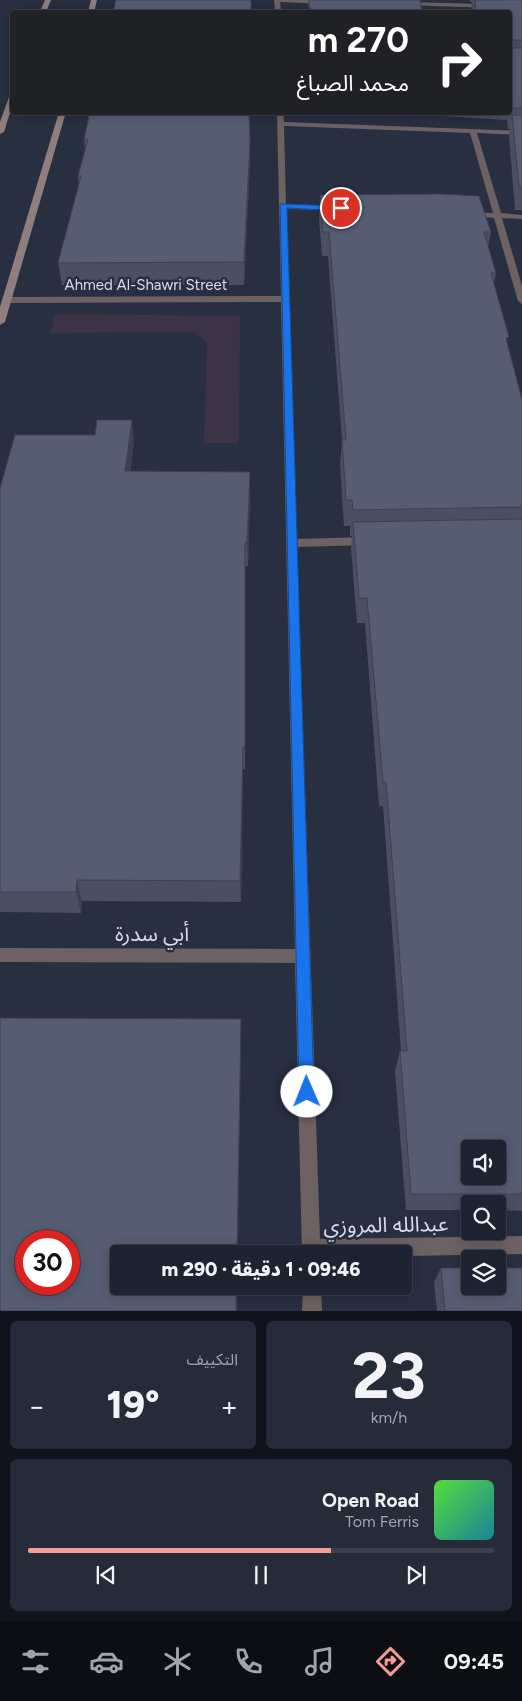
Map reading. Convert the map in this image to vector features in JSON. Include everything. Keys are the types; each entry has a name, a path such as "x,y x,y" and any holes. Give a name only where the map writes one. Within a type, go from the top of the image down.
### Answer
{"main road":[{"path":"0,132 10,103"},
{"path":"0,322 62,115"}],"street":[{"path":"277,0 335,2"},
{"path":"402,4 522,7"},
{"path":"440,5 441,10"},
{"path":"311,1245 280,118 522,133"},
{"path":"473,131 522,301"},
{"path":"283,206 341,208"},
{"path":"458,214 522,217"},
{"name":"Ahmed Al-Shawri Street","path":"7,300 285,298"},
{"path":"292,543 378,541"},
{"name":"أبي سدرة","path":"0,955 303,956"},
{"name":"عبدالله المروزي","path":"412,1249 522,1246"},
{"path":"312,1295 312,1311"}],"shaded area":[{"path":"55,314 240,316 239,443 204,443 207,342 195,332 50,333"}],"building":[{"path":"116,0 251,0 251,10 114,10"},
{"path":"309,0 420,0 422,10 311,10 309,8"},
{"path":"475,0 522,0 522,40 512,41 512,10 476,10"},
{"path":"512,48 522,48 522,108 512,108"},
{"path":"89,115 249,115 250,141 244,262 58,263 81,176 78,176 88,139 84,139"},
{"path":"512,115 522,115 522,188 519,187"},
{"path":"439,194 479,196 491,232 484,232 496,273 491,273 509,337 506,338 522,400 522,507 353,510 352,500 346,500 342,440 346,440 329,232 323,232 320,195"},
{"path":"97,420 132,420 125,471 250,472 247,543 245,543 245,747 243,747 240,881 77,880 76,892 0,892 0,488 15,435 95,435"},
{"path":"522,519 522,1194 411,1194 400,1051 407,1051 386,782 383,782 367,598 359,598 353,522"},
{"path":"0,1018 241,1019 237,1245 110,1245 110,1295 236,1295 236,1311 0,1311"},
{"path":"441,1268 461,1268 461,1295 506,1295 506,1268 522,1268 522,1311 445,1311"}],"route":[{"path":"307,1092 283,206 341,208"}]}
